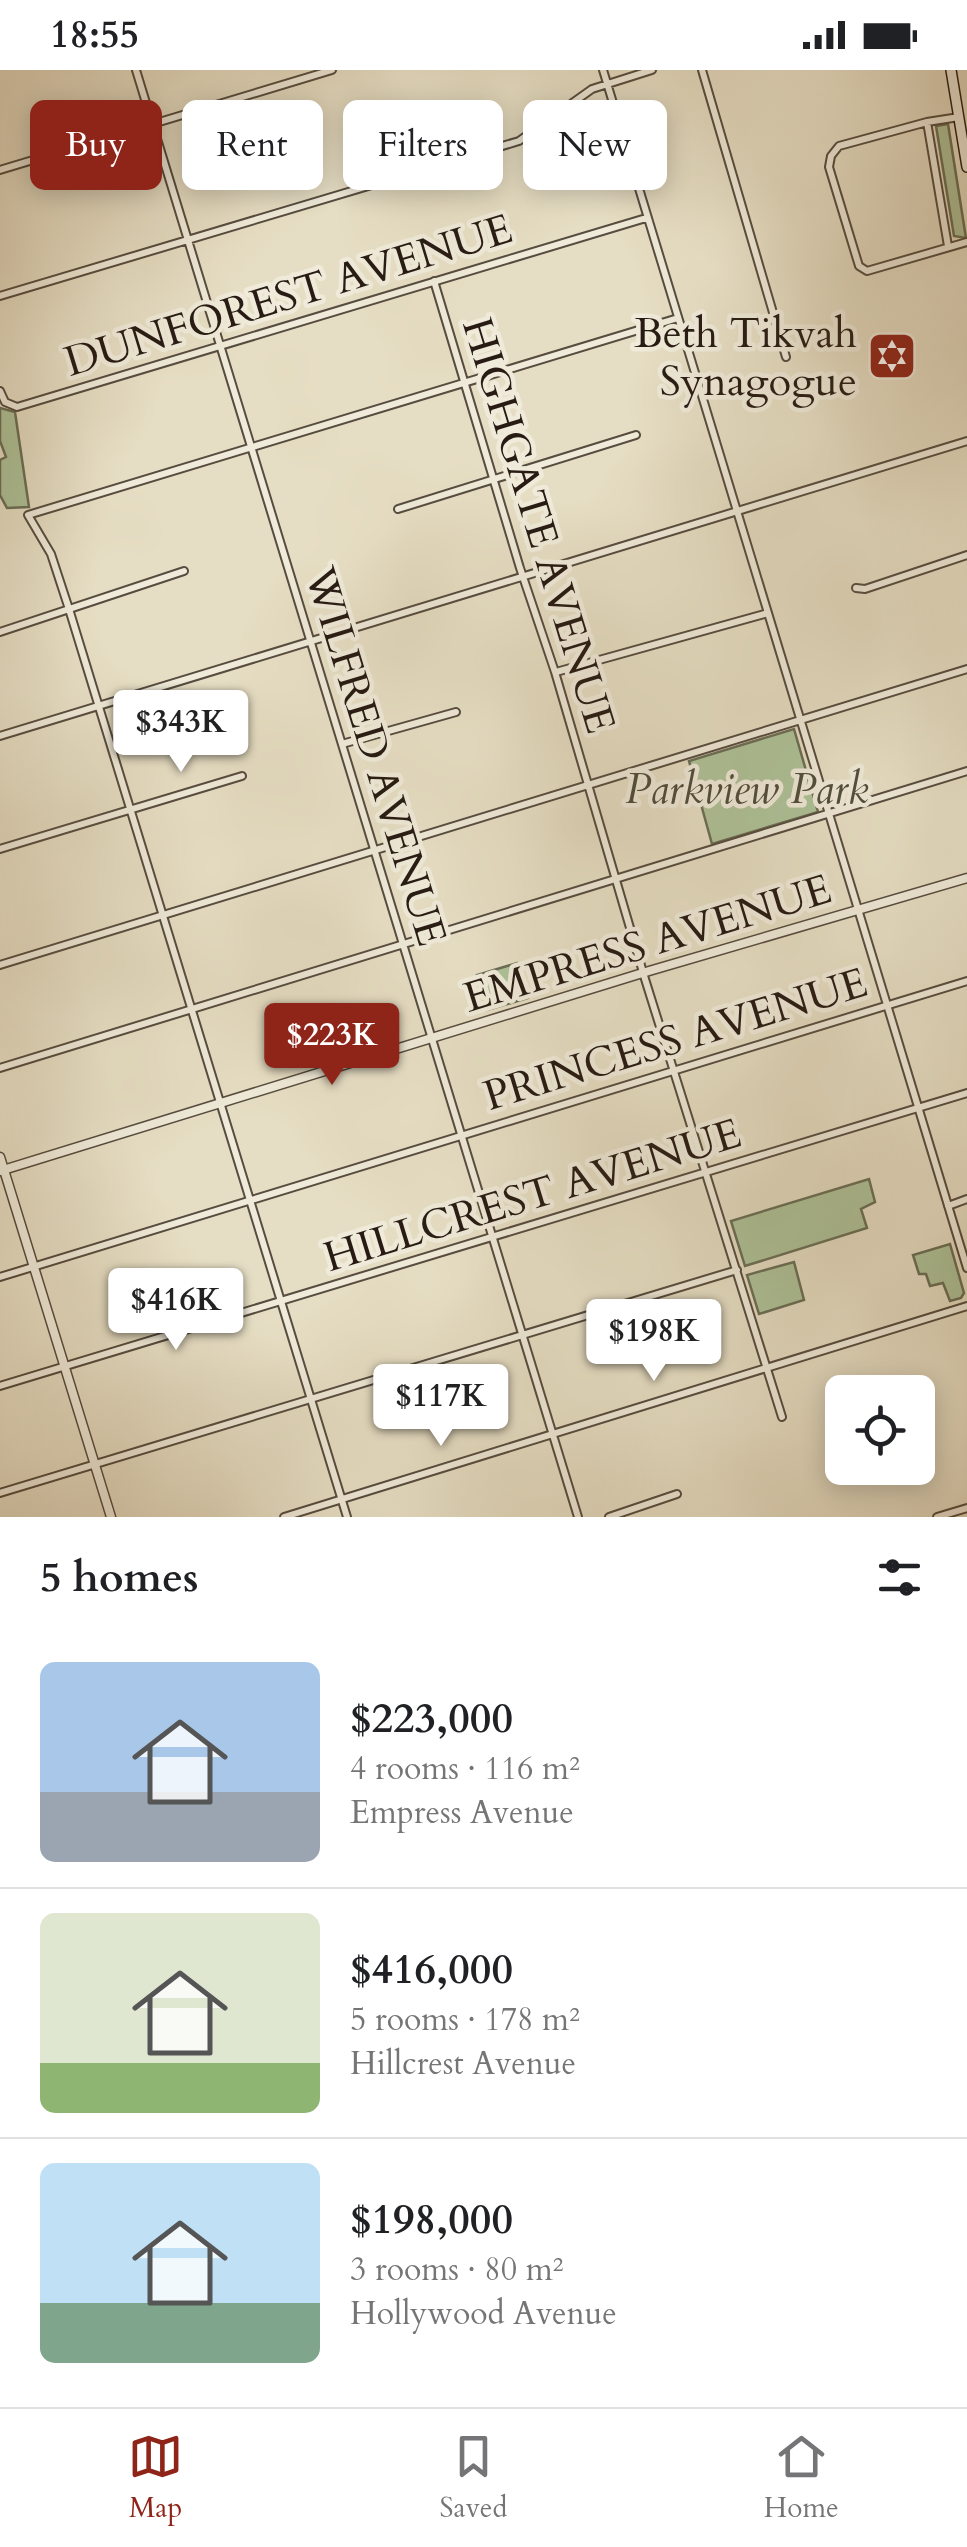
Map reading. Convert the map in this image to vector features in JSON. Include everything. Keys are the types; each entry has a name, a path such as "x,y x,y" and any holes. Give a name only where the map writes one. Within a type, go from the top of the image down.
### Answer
{"main road":[{"path":"951,70 967,168"}],"street":[{"name":"WILFRED AVENUE","path":"136,70 146,100"},
{"path":"162,123 332,70"},
{"path":"603,70 967,1268"},
{"path":"0,296 519,141 592,89 652,70"},
{"path":"702,70 786,357"},
{"path":"959,117 839,146 829,167 859,266 867,271 967,242"},
{"path":"927,122 948,246"},
{"name":"WILFRED AVENUE","path":"162,153 578,1517"},
{"path":"0,170 30,161"},
{"name":"DUNFOREST AVENUE","path":"0,391 5,402 18,407 646,218"},
{"name":"HIGHGATE AVENUE","path":"434,282 704,1173 782,1417"},
{"path":"347,1517 69,609 51,554 28,515 678,318"},
{"path":"398,509 636,435"},
{"path":"0,736 967,441"},
{"path":"856,588 865,589 967,555"},
{"path":"0,632 184,571"},
{"path":"555,672 768,614"},
{"path":"0,966 967,669"},
{"path":"342,744 456,712"},
{"path":"0,1068 967,771"},
{"path":"0,848 242,776"},
{"name":"EMPRESS AVENUE","path":"2,1170 967,878"},
{"name":"PRINCESS AVENUE","path":"0,1277 967,981"},
{"name":"HILLCREST AVENUE","path":"0,1386 967,1093"},
{"path":"0,1157 112,1517"},
{"path":"948,1206 967,1199"},
{"path":"0,1493 737,1270"},
{"path":"284,1517 767,1371 967,1306"},
{"path":"608,1517 677,1494"},
{"path":"937,1517 967,1508"}],"green space":[{"path":"948,124 966,238 954,236 936,126"},
{"path":"0,408 15,412 29,507 7,508 0,495 0,460 6,457 0,441"},
{"name":"Parkview Park","path":"794,729 818,812 712,844 689,761"},
{"path":"517,963 528,998 487,1010 477,975"},
{"path":"869,1179 875,1202 861,1209 867,1228 745,1266 731,1221"},
{"path":"950,1244 964,1293 950,1301 943,1283 930,1286 926,1274 919,1274 913,1255"},
{"path":"794,1262 804,1300 759,1314 747,1275"}],"place":[{"name":"Beth Tikvah Synagogue","path":"892,356"}]}
